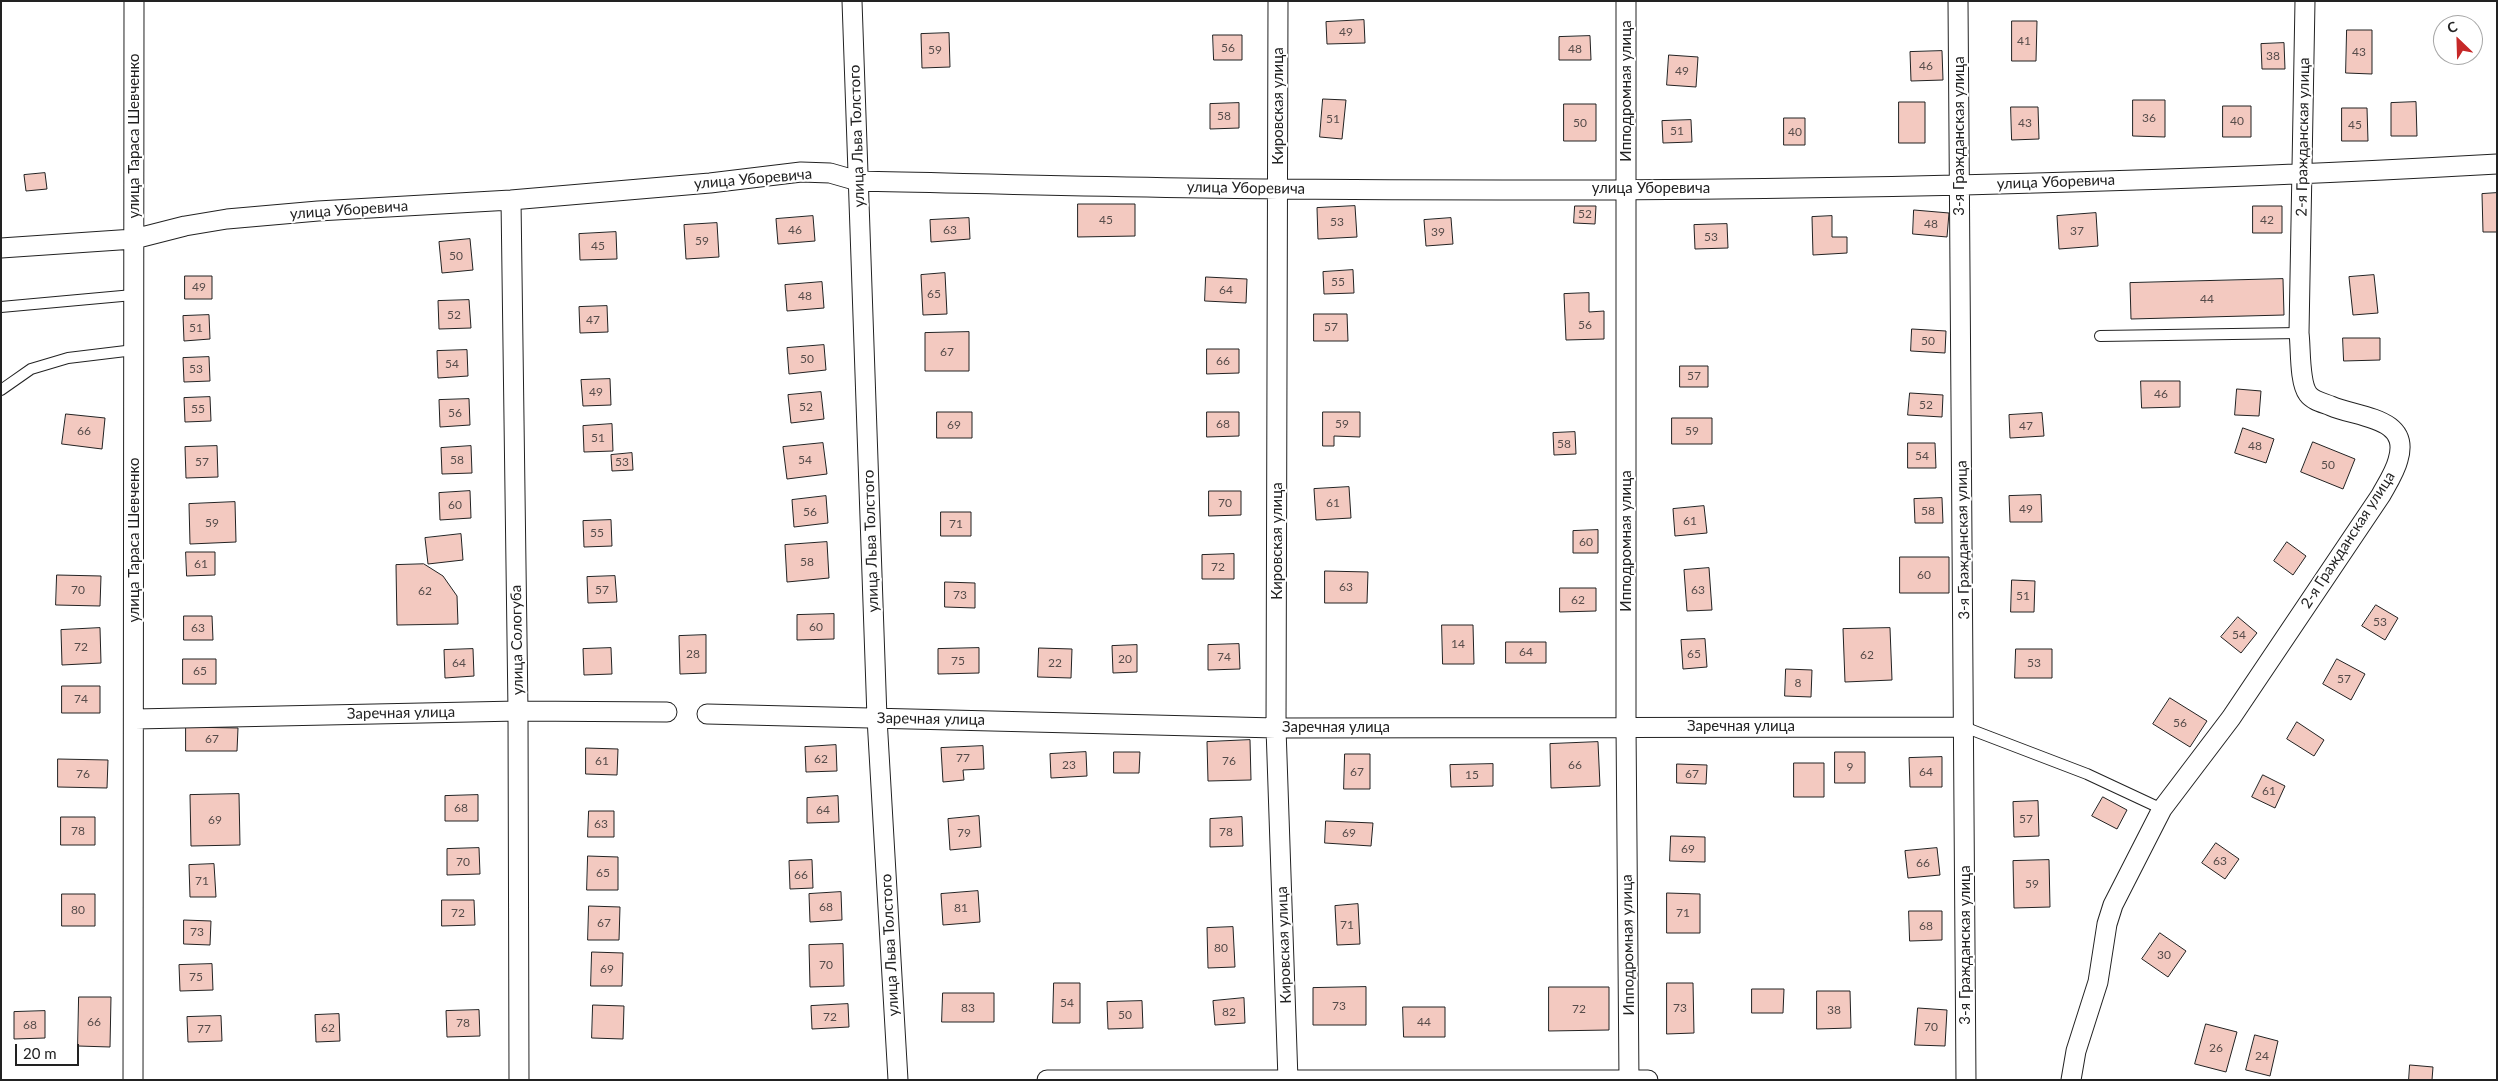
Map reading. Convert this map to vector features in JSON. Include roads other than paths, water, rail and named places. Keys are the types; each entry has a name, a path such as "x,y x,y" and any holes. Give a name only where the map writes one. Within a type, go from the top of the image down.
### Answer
{"street":[{"name":"улица Тараса Шевченко","path":"133,1080 135,719 134,1"},
{"name":"улица Льва Толстого","path":"852,1 877,718 898,1080"},
{"name":"Кировская улица","path":"1278,1 1276,728 1288,1080"},
{"name":"Ипподромная улица","path":"1626,1 1626,726 1636,1080"},
{"name":"3-я Гражданская улица","path":"1958,1 1966,1080"},
{"name":"2-я Гражданская улица","path":"2071,1080 2076,1051 2098,982 2107,924 2113,905 2162,809 2231,718 2381,495 2398,461 2402,444 2396,430 2374,419 2334,407 2308,395 2304,385 2300,333 2305,1"},
{"name":"улица Уборевича","path":"1,248 134,239 185,226 227,219 318,211 511,200 710,183 801,172 830,173 858,181 1278,189 1626,188 1959,185 2303,175 2497,164"},
{"name":"улица Сологуба","path":"511,200 518,711 519,1080"},
{"name":"Заречная улица","path":"135,719 518,711 667,712"},
{"name":"Заречная улица","path":"707,714 1276,728 1964,727"},
{"path":"1047,1080 1636,1080"}],"lane":[{"path":"1,307 133,295"},
{"path":"2100,336 2300,333"},
{"path":"1,390 31,369 68,358 134,350"},
{"path":"1964,727 2087,774 2162,809"}]}
